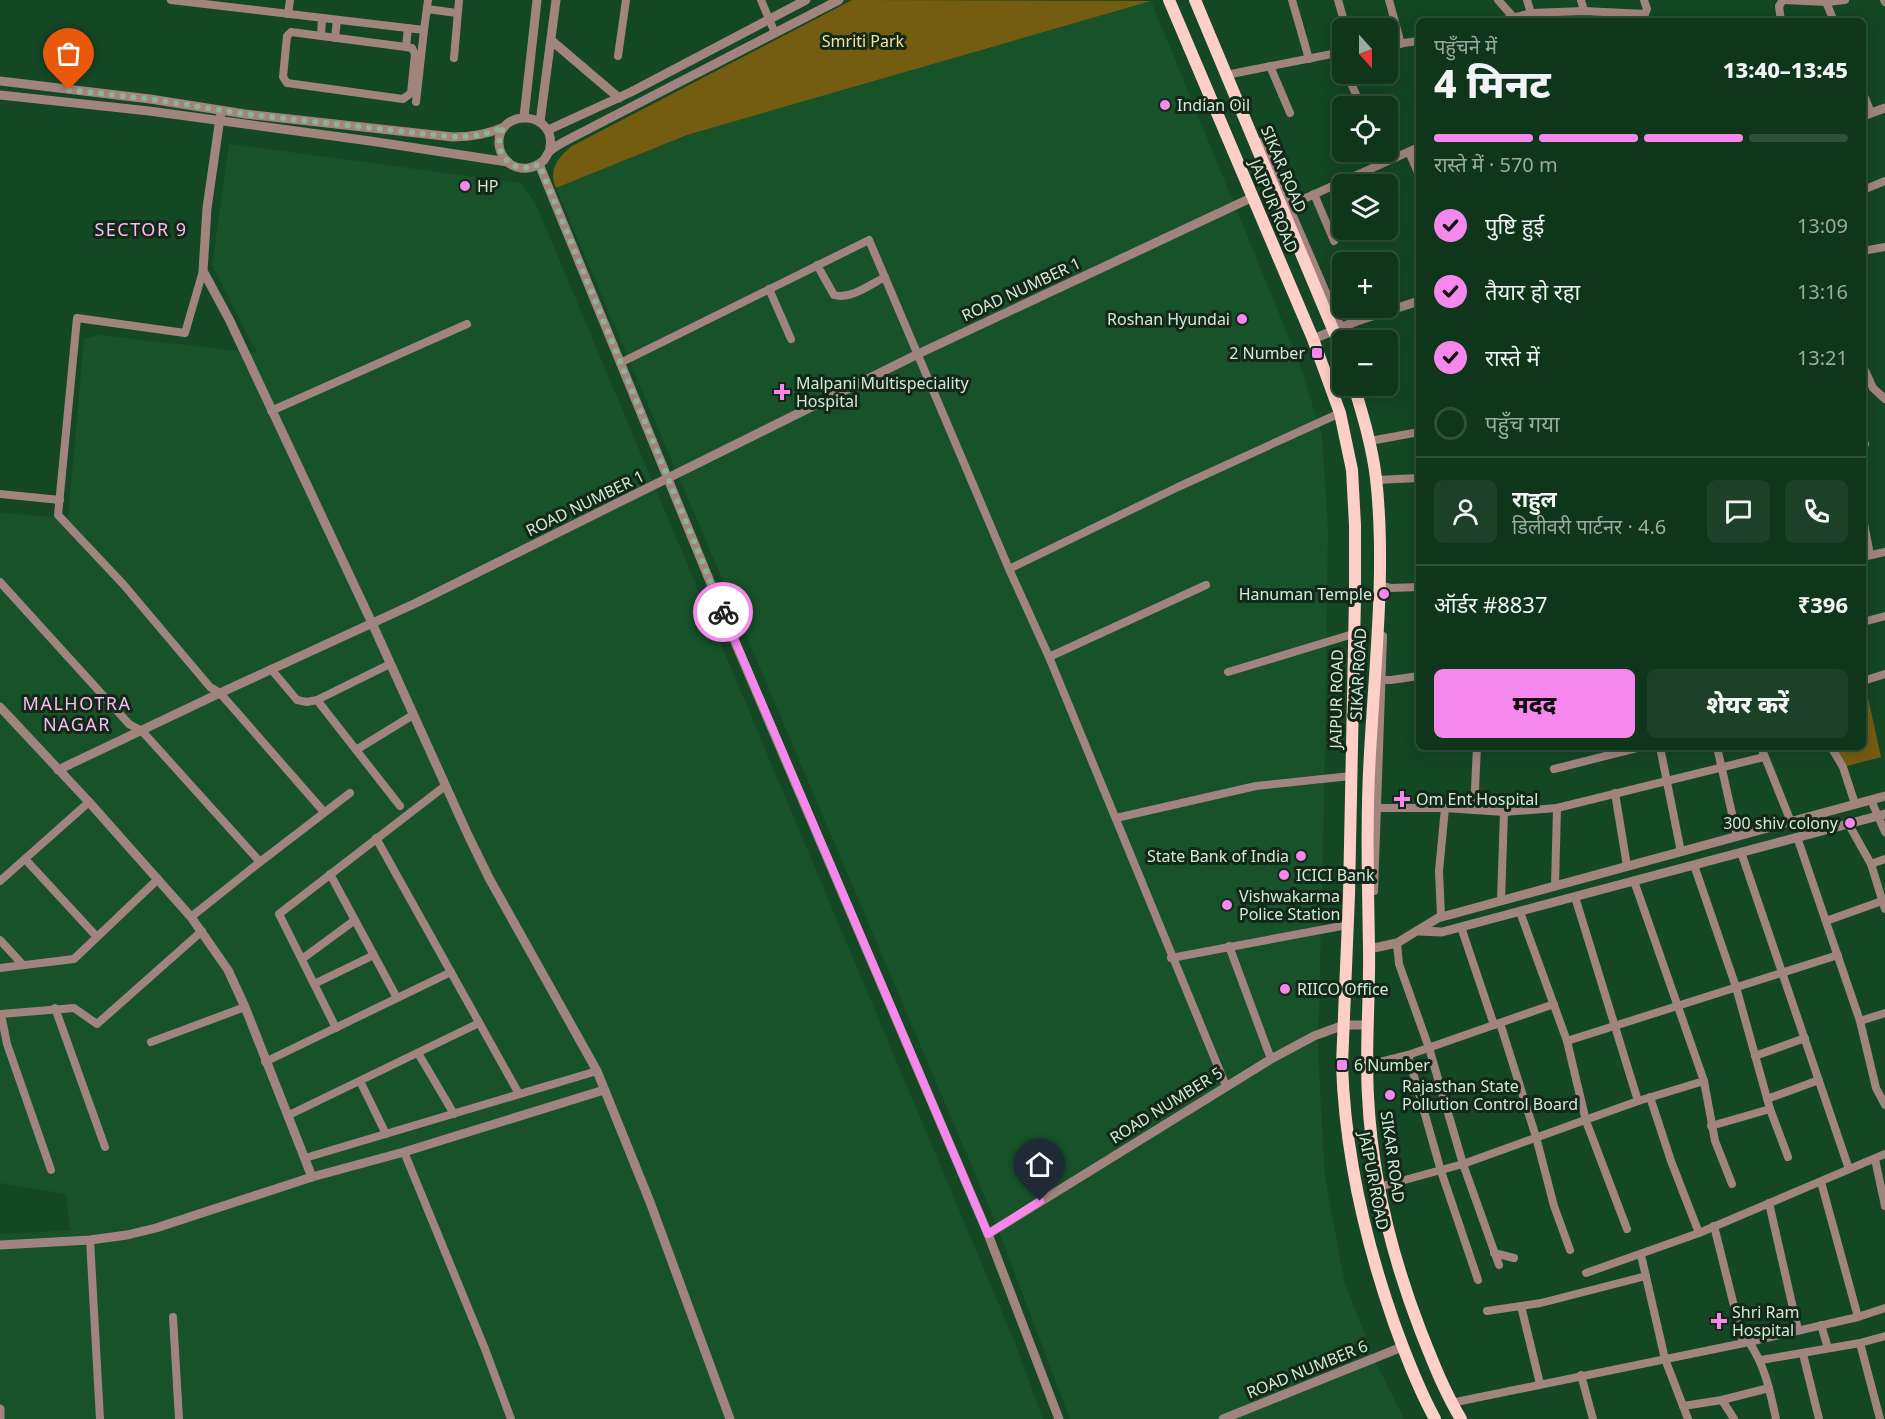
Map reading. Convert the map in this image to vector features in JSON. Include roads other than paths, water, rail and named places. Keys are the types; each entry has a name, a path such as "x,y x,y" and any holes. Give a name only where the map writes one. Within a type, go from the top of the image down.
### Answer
{"main road":[{"name":"JAIPUR ROAD","path":"1168,0 1313,339 1340,413 1350,460 1355,525 1352,776 1343,1090 1353,1166 1370,1250 1411,1372 1435,1419"},
{"name":"SIKAR ROAD","path":"1195,0 1338,328"},
{"name":"SIKAR ROAD","path":"1359,396 1372,441 1379,480 1381,585 1379,680 1370,754 1372,808 1367,909 1368,1095 1372,1146 1398,1267 1436,1369 1461,1419"}],"street":[{"path":"171,0 218,3 288,14 424,30"},
{"path":"288,14 290,0"},
{"path":"454,58 459,0"},
{"path":"524,117 537,0"},
{"path":"540,122 556,0"},
{"path":"618,56 626,0"},
{"path":"761,0 776,33"},
{"path":"548,130 619,98 806,0"},
{"path":"0,95 149,111 370,141 508,162 523,168 539,164 549,152 576,135 839,0"},
{"path":"1200,0 1229,75 1332,54"},
{"path":"1292,0 1309,58"},
{"path":"1338,0 1343,18"},
{"path":"1389,0 1401,44"},
{"path":"1498,0 1514,18"},
{"path":"1527,0 1531,13"},
{"path":"1581,0 1584,11"},
{"path":"1518,18 1531,13 1584,11 1606,17 1645,14 1647,9 1644,0"},
{"path":"1781,18 1779,6 1784,0 1827,2 1842,0"},
{"path":"1827,2 1833,18"},
{"path":"416,102 427,4 457,13"},
{"path":"321,36 322,18"},
{"path":"335,38 337,20"},
{"path":"406,47 408,28"},
{"path":"289,33 335,38 412,48 416,54 411,93 403,99 287,83 283,77 289,33"},
{"path":"552,41 619,98"},
{"path":"1398,44 1416,42"},
{"path":"1270,66 1290,113"},
{"path":"0,81 150,99 221,111 453,137 492,132 516,118 524,117 540,122 548,130 549,152"},
{"path":"1867,115 1885,108"},
{"path":"221,111 207,208 204,271 185,333 77,318 58,516 123,584 210,687 220,693 324,812"},
{"path":"504,127 499,142 501,153 508,162"},
{"path":"1360,174 1416,148"},
{"path":"1409,152 1416,168"},
{"path":"539,164 729,628 988,1234 1059,1419"},
{"path":"1866,189 1885,181"},
{"path":"1285,207 1332,186"},
{"path":"1314,194 1334,241"},
{"name":"ROAD NUMBER 1","path":"58,770 416,603 918,354 1253,197"},
{"path":"620,363 869,240 1116,818 1171,958 1226,1086"},
{"path":"1866,251 1884,250"},
{"path":"817,265 834,295 838,297 850,295 885,277"},
{"path":"204,271 229,319 372,623 489,878 597,1071 650,1202 730,1419"},
{"path":"769,289 791,339"},
{"path":"1313,339 1338,328 1416,302"},
{"path":"271,411 467,324"},
{"path":"1866,373 1873,388 1885,399"},
{"path":"1009,569 1178,487 1340,413"},
{"path":"1372,441 1416,433"},
{"path":"1379,480 1416,478"},
{"path":"0,494 60,500"},
{"path":"1867,556 1885,552"},
{"path":"0,582 129,724 142,731 260,862"},
{"path":"1048,657 1206,585"},
{"path":"1381,585 1416,587"},
{"path":"1866,621 1885,616"},
{"path":"1228,672 1353,634"},
{"path":"271,669 297,700 307,702 318,700 390,664"},
{"path":"1866,680 1885,674"},
{"path":"1379,680 1416,676"},
{"path":"318,700 400,806"},
{"path":"0,707 159,879 202,931 228,970 245,1007 312,1177"},
{"path":"356,750 413,715"},
{"path":"1474,810 1477,750"},
{"path":"1554,769 1629,750"},
{"path":"1661,750 1681,852"},
{"path":"1718,750 1741,852 1849,1169"},
{"path":"1762,750 1791,822"},
{"path":"1833,750 1843,767 1855,804"},
{"path":"1372,808 1445,808 1504,812 1557,808 1764,757"},
{"path":"1116,818 1256,786 1352,776"},
{"path":"336,1028 279,914 445,786"},
{"path":"191,917 350,793"},
{"path":"1615,793 1627,867 1679,1005 1704,1081 1711,1126 1732,1184"},
{"path":"1369,949 1397,943 1441,917 1885,796"},
{"path":"1871,800 1881,815 1885,832"},
{"path":"0,881 89,802"},
{"path":"1441,917 1439,871 1445,808"},
{"path":"1555,886 1557,808"},
{"path":"1501,901 1504,812"},
{"path":"1419,931 1442,932 1881,815"},
{"path":"1826,921 1884,905 1871,864 1848,823"},
{"path":"1797,837 1860,1021 1876,1088 1885,1105"},
{"path":"376,838 519,1094"},
{"path":"25,859 97,937"},
{"path":"1871,864 1885,859"},
{"path":"1694,865 1736,987 1770,1109 1788,1156"},
{"path":"330,874 397,998"},
{"path":"0,968 74,959 159,879"},
{"path":"1514,897 1567,1041 1586,1121 1627,1229"},
{"path":"1575,897 1638,1101"},
{"path":"302,959 355,920"},
{"path":"1171,958 1347,925"},
{"path":"1461,927 1536,1137 1554,1206 1570,1250"},
{"path":"51,1170 7,1044 1,1014 74,1008 97,1024 202,931"},
{"path":"0,940 23,965"},
{"path":"1397,943 1399,964 1429,1048 1463,1164 1498,1265"},
{"path":"1230,946 1271,1059"},
{"path":"314,984 374,955"},
{"path":"1567,1041 1838,955"},
{"path":"265,1062 451,972"},
{"path":"1368,1065 1408,1055 1554,1004"},
{"path":"151,1042 245,1007"},
{"path":"56,1008 105,1147"},
{"path":"1860,1021 1885,1013"},
{"path":"288,1115 479,1023"},
{"name":"ROAD NUMBER 5","path":"988,1234 1271,1059 1314,1036 1344,1025 1369,1025"},
{"path":"1755,1056 1805,1038"},
{"path":"418,1053 453,1114"},
{"path":"1408,1055 1441,1171 1478,1280"},
{"path":"305,1158 597,1071"},
{"path":"1767,1099 1820,1080"},
{"path":"360,1081 386,1134"},
{"path":"1379,1187 1463,1164 1638,1101 1704,1081"},
{"path":"0,1245 90,1240 156,1228 312,1177 404,1152 604,1090"},
{"path":"1650,1097 1671,1161 1699,1233"},
{"path":"1711,1126 1770,1109"},
{"path":"404,1152 485,1349 511,1419"},
{"path":"1586,1273 1699,1233 1885,1154"},
{"path":"1875,1159 1885,1206"},
{"path":"1821,1182 1858,1317"},
{"path":"1769,1203 1798,1330"},
{"path":"1714,1226 1746,1342 1761,1360 1770,1388 1776,1419"},
{"path":"90,1240 100,1419"},
{"path":"1494,1252 1514,1258"},
{"path":"1641,1255 1665,1359 1688,1419"},
{"path":"1487,1311 1597,1290 1646,1276"},
{"path":"1521,1306 1540,1384"},
{"path":"1451,1403 1746,1342 1858,1317 1885,1308"},
{"path":"173,1317 179,1419"},
{"path":"1821,1325 1828,1348"},
{"path":"1761,1360 1860,1343 1885,1336"},
{"path":"1860,1343 1880,1419"},
{"name":"ROAD NUMBER 6","path":"1223,1419 1402,1347"},
{"path":"1803,1354 1819,1419"},
{"path":"1581,1375 1593,1419"},
{"path":"1683,1406 1722,1400 1770,1388"},
{"path":"1722,1400 1734,1419"},
{"path":"0,1408 0,1419"}],"place":[{"name":"Indian Oil","path":"1165,105"},
{"name":"HP","path":"465,186"},
{"name":"Roshan Hyundai","path":"1242,319"},
{"name":"2 Number","path":"1317,353"},
{"name":"Malpani Multispeciality Hospital","path":"782,392"},
{"name":"Hanuman Temple","path":"1384,594"},
{"name":"Om Ent Hospital","path":"1402,799"},
{"name":"300 shiv colony","path":"1850,823"},
{"name":"State Bank of India","path":"1301,856"},
{"name":"ICICI Bank","path":"1284,875"},
{"name":"Vishwakarma Police Station","path":"1227,905"},
{"name":"RIICO Office","path":"1285,989"},
{"name":"6 Number","path":"1342,1065"},
{"name":"Rajasthan State Pollution Control Board","path":"1390,1095"},
{"name":"Shri Ram Hospital","path":"1719,1321"}],"district":[{"name":"SECTOR 9","path":"141,229"},
{"name":"MALHOTRA NAGAR","path":"77,713"}],"park label":[{"name":"Smriti Park","path":"863,41"}]}
